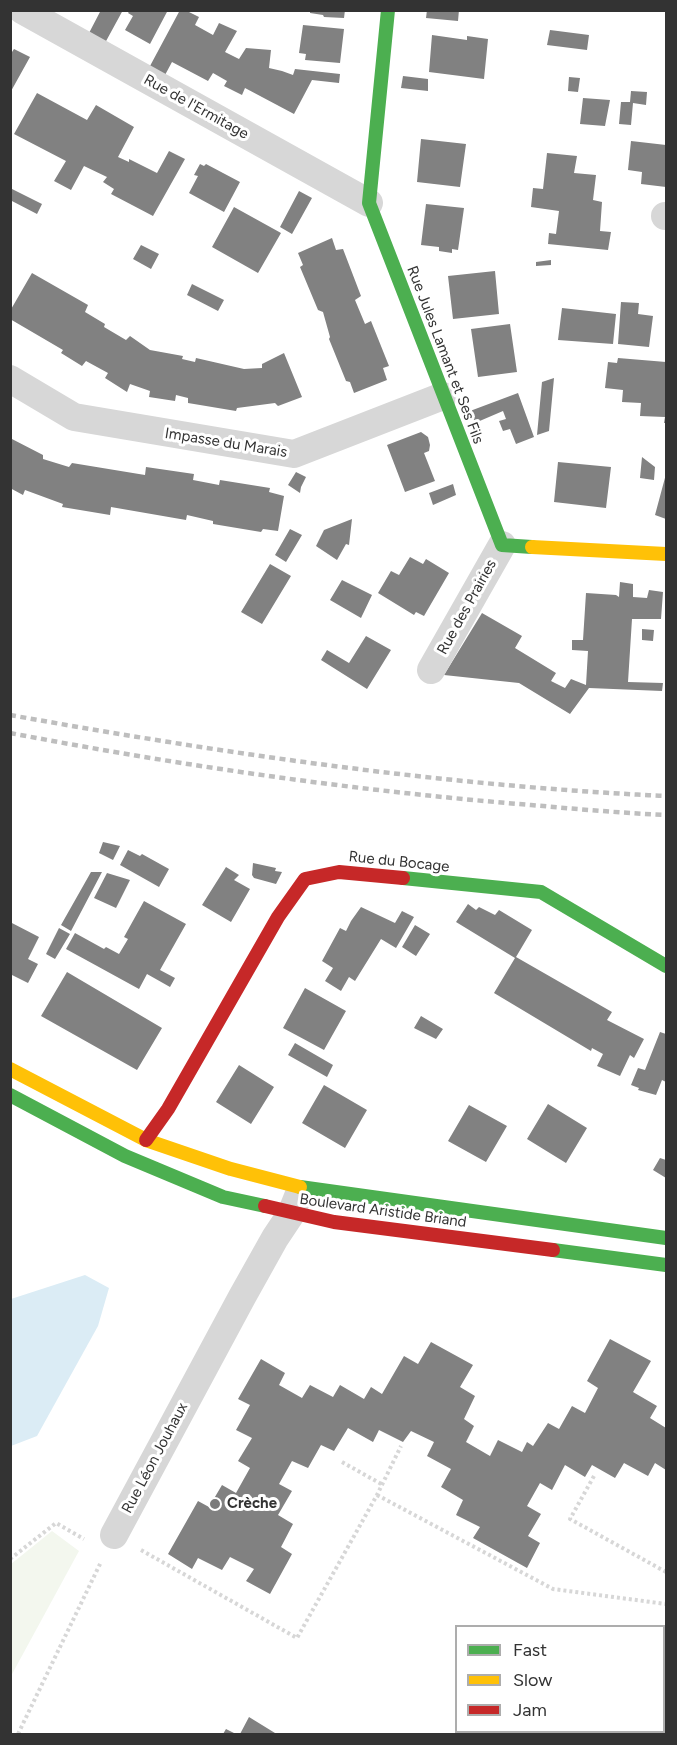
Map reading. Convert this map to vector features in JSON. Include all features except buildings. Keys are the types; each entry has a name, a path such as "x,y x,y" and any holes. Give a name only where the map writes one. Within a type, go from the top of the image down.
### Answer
{"street":[{"name":"Rue de l'Ermitage","path":"22,10 369,202"},
{"name":"Rue Jules Lamant et Ses Fils","path":"388,10 369,202 502,545"},
{"name":"Impasse du Marais","path":"10,380 74,417 294,454 443,396"},
{"path":"502,545 666,554"},
{"name":"Rue des Prairies","path":"431,670 502,545"},
{"name":"Rue du Bocage","path":"146,1140 168,1109 278,917 305,879 339,872 541,892 666,966"},
{"name":"Boulevard Aristide Briand","path":"10,1070 146,1140 231,1169 302,1187 666,1238"},
{"name":"Boulevard Aristide Briand","path":"10,1095 125,1156 222,1197 291,1214 345,1224 666,1265"},
{"name":"Rue Léon Jouhaux","path":"110,1543 242,1297 291,1214 302,1187"}],"path":[{"path":"10,1559 56,1523 110,1543 297,1638 383,1485 401,1446"},
{"path":"342,1462 383,1485"},
{"path":"594,1476 570,1519 666,1572"},
{"path":"377,1496 553,1589 666,1604"},
{"path":"18,1734 110,1543"}],"shaded area":[{"path":"85,1275 109,1288 98,1326 37,1436 11,1446 11,1299"},
{"path":"52,1531 79,1551 11,1676 11,1564"}],"railway":[{"path":"10,715 173,743 337,766 501,785 666,796"},
{"path":"10,733 205,767 335,785 465,799 666,815"}],"traffic: fast":[{"path":"388,10 369,203 502,545 532,547"},
{"path":"403,878 541,892 666,966"},
{"path":"10,1095 125,1156 223,1197 265,1206"},
{"path":"300,1187 666,1238"},
{"path":"553,1250 666,1265"}],"traffic: slow":[{"path":"532,547 666,554"},
{"path":"10,1069 146,1140 231,1169 300,1187"}],"traffic: jam":[{"path":"146,1140 168,1109 278,917 305,879 339,872 403,878"},
{"path":"265,1206 334,1222 553,1250"}],"place":[{"name":"Crèche","path":"215,1504"}]}
